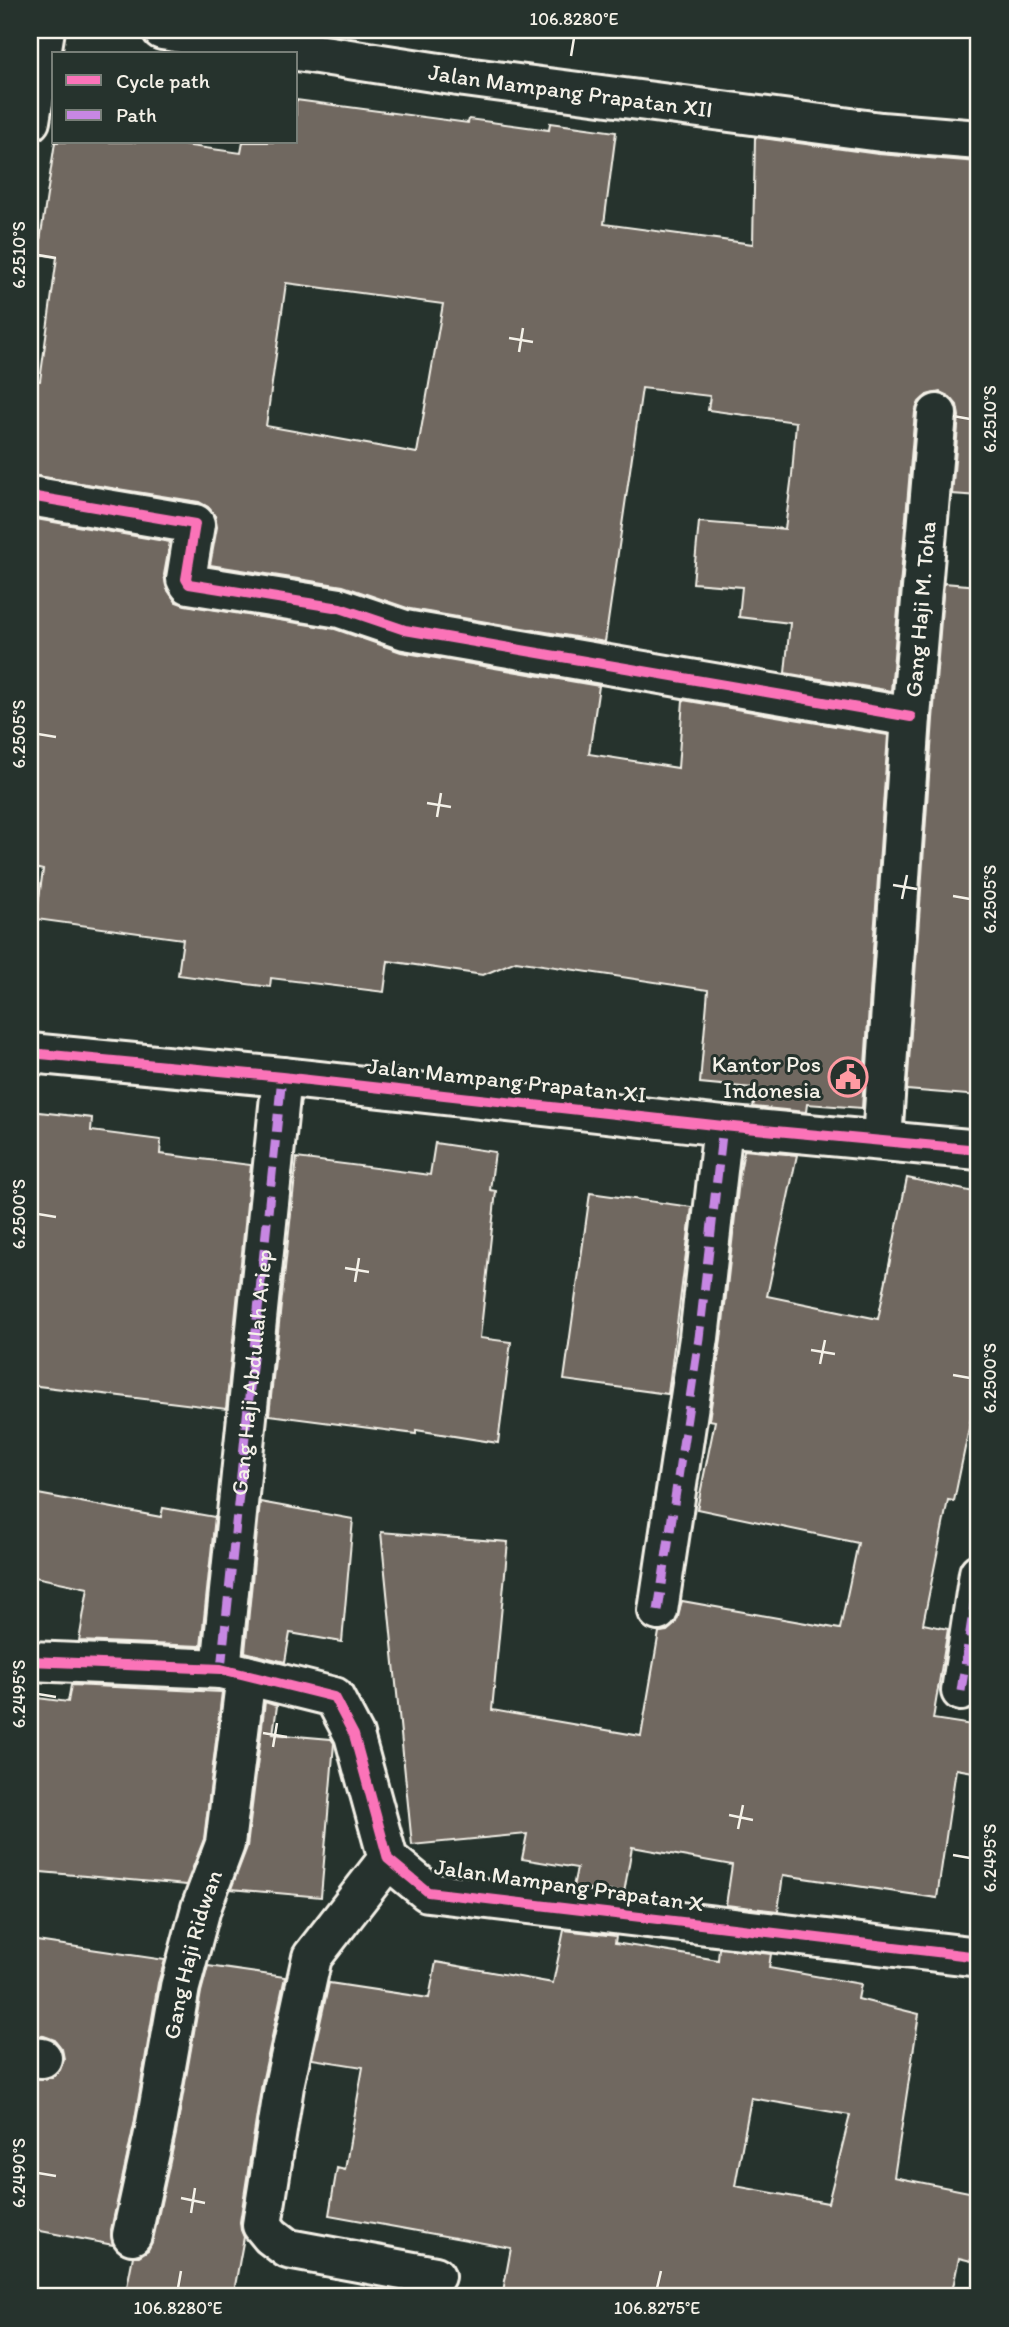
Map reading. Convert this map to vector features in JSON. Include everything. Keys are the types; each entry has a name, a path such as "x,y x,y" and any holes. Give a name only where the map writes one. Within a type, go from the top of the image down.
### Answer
{"street":[{"path":"30,121 45,30"},
{"name":"Jalan Mampang Prapatan XII","path":"162,30 465,77 881,132 979,140"},
{"name":"Gang Haji M. Toha","path":"882,1140 911,716 937,414"},
{"path":"30,496 195,524 186,579 189,584 340,608 405,630 911,716"},
{"name":"Jalan Mampang Prapatan XI","path":"30,1053 282,1077 723,1126 979,1150"},
{"name":"Gang Haji Abdullah Ariep","path":"233,1672 282,1077"},
{"path":"658,1611 699,1338 723,1126"},
{"path":"961,1691 979,1573"},
{"path":"30,1661 233,1672 334,1697 354,1735 388,1859 312,1957 284,2086 262,2225 288,2249 435,2276"},
{"name":"Gang Haji Ridwan","path":"132,2235 155,2129 180,1987 201,1908 225,1844 233,1672"},
{"name":"Jalan Mampang Prapatan X","path":"388,1859 428,1892 979,1957"}],"building":[{"path":"298,100 468,123 469,119 549,130 550,123 616,132 604,224 753,244 755,137 878,154 979,162 979,496 952,494 959,416 957,405 950,397 940,392 927,395 919,402 915,412 891,691 785,673 790,623 739,617 742,587 693,583 699,522 785,529 792,475 796,422 708,410 710,396 642,388 605,642 410,609 343,586 210,565 217,527 215,516 208,507 199,502 30,475 36,425 30,424 30,380 40,381 57,257 38,254 55,144 176,144 241,153 243,144 298,144","holes":["286,283 443,304 417,453 266,426"]},
{"path":"30,518 170,542 164,575 167,589 176,602 185,605 335,629 401,652 599,686 589,754 678,768 683,700 888,735 862,1108 807,1104 806,1112 753,1107 756,1094 751,1093 752,1088 700,1083 708,990 516,961 483,975 388,961 384,992 271,978 270,987 178,975 183,939 36,919 43,870 30,867"},
{"path":"944,583 979,586 979,1096 907,1090"},
{"path":"30,1111 92,1118 91,1131 161,1140 160,1154 251,1165 226,1409 30,1385"},
{"path":"435,1143 495,1152 490,1190 496,1191 480,1338 511,1342 498,1443 416,1430 416,1434 269,1415 297,1158 430,1175"},
{"path":"744,1150 797,1155 767,1296 878,1319 907,1178 979,1193 979,1411 973,1409 954,1501 948,1500 923,1624 948,1629 933,1719 979,1726 979,1773 956,1769 937,1898 783,1875 778,1911 726,1905 732,1865 632,1847 624,1893 573,1887 577,1868 522,1859 527,1834 412,1845 381,1532 508,1542 492,1710 641,1736 659,1632 667,1631 675,1624 682,1601 840,1629 858,1543 697,1509 715,1421 709,1420"},
{"path":"590,1193 692,1207 668,1394 564,1380"},
{"path":"38,1494 161,1517 163,1508 215,1517 201,1646 79,1641 88,1588 30,1576 30,1537"},
{"path":"260,1502 353,1519 342,1642 290,1633 285,1662 245,1652"},
{"path":"71,1685 222,1692 204,1839 186,1885 30,1871 30,1697 68,1702"},
{"path":"265,1702 277,1706 273,1734 331,1739 334,1743 321,1897 231,1889 247,1847"},
{"path":"564,1930 616,1936 615,1943 718,1960 719,1948 771,1954 769,1968 861,1984 858,1999 919,2014 894,2177 979,2194 979,2263 959,2258 951,2297 502,2297 511,2248 329,2215 337,2168 345,2170 363,2067 312,2059 329,1983 429,1998 436,1962 553,1983","holes":["751,2098 850,2115 828,2203 735,2186"]},
{"path":"30,1940 165,1960 158,1983 134,2125 111,2230 113,2245 30,2229 30,2079 52,2077 60,2070 64,2059 62,2049 55,2040 30,2035"},
{"path":"208,1966 285,1977 262,2083 240,2222 244,2237 233,2297 152,2297 126,2292 133,2256 139,2256 148,2250 153,2240"}],"marked path":[{"path":"221,1669 282,1077"},
{"path":"658,1611 699,1338 723,1126"},
{"path":"961,1691 979,1573"}],"cycle path":[{"path":"30,496 195,524 186,579 189,584 340,608 405,630 911,717"},
{"path":"30,1053 282,1077 723,1126 979,1150"},
{"path":"30,1661 221,1669 334,1697 354,1735 388,1859 428,1892 979,1957"}],"place":[{"name":"Kantor Pos Indonesia","path":"848,1077"}]}
